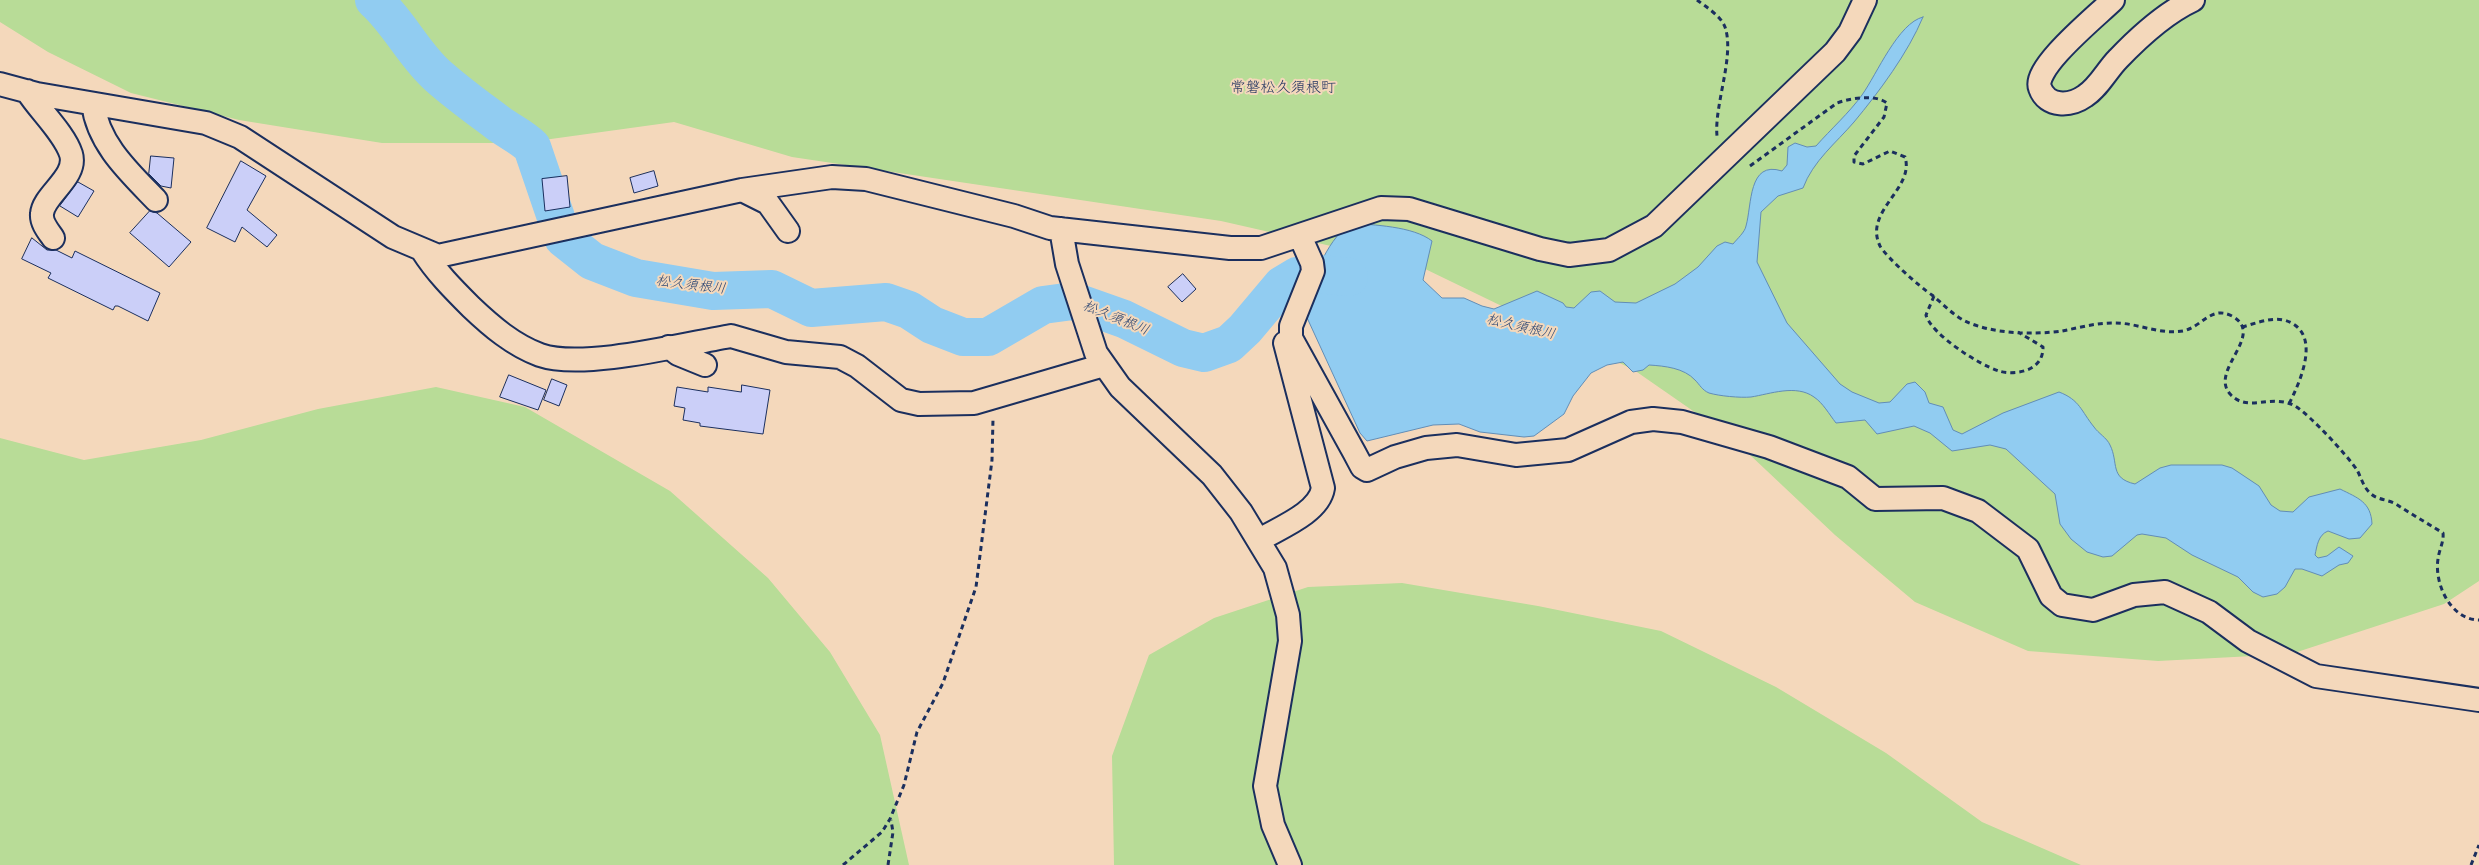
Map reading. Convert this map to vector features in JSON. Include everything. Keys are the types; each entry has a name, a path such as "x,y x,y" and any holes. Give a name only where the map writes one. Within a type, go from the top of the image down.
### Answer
{"street":[{"path":"0,84 93,104 206,123 240,137 393,237 438,256 742,190 832,177 866,179 1061,229 1253,248 1300,236 1375,209 1392,207 1434,216 1540,249 1569,254 1609,250 1654,226 1735,164 1835,52 1850,32 1865,0"},
{"path":"2113,0 2056,54 2042,72 2038,79 2041,91 2053,102 2061,104 2072,103 2086,96 2136,42 2173,9 2193,0"},
{"path":"27,91 64,140 71,155 69,168 60,187 47,201 42,214 45,225 53,238"},
{"path":"93,104 95,122 102,136 129,173 156,200"},
{"path":"742,190 768,202 788,231"},
{"path":"1061,229 1067,264 1096,353 1120,387 1212,475 1259,540 1275,568 1288,615 1290,641 1265,786 1273,825 1290,865"},
{"path":"1259,540 1303,514 1320,498 1323,488 1284,341 1313,270 1312,263 1300,236"},
{"path":"422,250 445,282 495,329 514,342 540,355 557,358 588,359 731,336 741,337 786,352 840,357 857,366 901,400 920,404 974,403 993,399 1104,365"},
{"path":"1289,332 1354,452 1367,470 1395,457 1426,448 1457,445 1516,455 1568,450 1631,422 1654,419 1682,422 1769,446 1822,466 1854,480 1875,499 1943,498 1978,512 2028,549 2051,596 2062,605 2093,610 2134,595 2165,592 2209,612 2248,640 2316,676 2479,700"},
{"path":"669,347 678,354 704,365"}],"path":[{"path":"1697,0 1716,15 1725,26 1728,43 1716,131 1718,146 1735,164 1758,162 1837,103 1845,100 1877,97 1885,101 1888,106 1884,117 1854,156 1854,162 1863,164 1890,151 1905,157 1907,170 1883,209 1878,227 1878,238 1881,248 1917,285 1966,322 2004,331 2062,330 2108,323 2128,324 2165,332 2184,330 2197,326 2214,312 2219,311 2232,316 2242,327 2244,334 2228,367 2227,389 2238,401 2247,403 2276,400 2289,404 2303,412 2349,461 2370,493 2396,505 2443,533 2438,569 2445,596 2456,611 2471,620 2479,620"},
{"path":"1934,296 1926,315 1930,324 1969,356 2000,372 2014,373 2029,369 2036,366 2043,356 2043,347 2029,337 2015,331"},
{"path":"2242,327 2272,320 2283,320 2295,326 2302,333 2306,354 2300,383 2289,404"},
{"path":"843,865 882,832 890,819 904,785 917,732 944,683 976,587 992,460 993,399"},
{"path":"888,865 893,832 890,819"},
{"path":"2471,865 2479,845"}],"green space":[{"path":"0,0 2479,0 2479,581 2444,604 2291,654 2158,661 2028,651 1915,602 1835,535 1732,438 1634,370 1419,266 1221,221 792,157 674,122 522,143 382,143 239,120 131,93 48,52 0,22"},
{"path":"436,387 525,407 670,491 768,578 830,652 880,735 909,865 0,865 0,438 84,460 201,440 318,409"},
{"path":"1402,583 1538,606 1661,631 1776,687 1886,753 1982,822 2081,865 1114,865 1112,756 1149,655 1214,618 1308,587"}],"water":[{"path":"1923,17 1917,31 1892,72 1854,122 1825,153 1807,178 1803,188 1778,196 1761,212 1757,262 1787,323 1840,384 1852,392 1879,403 1890,402 1907,384 1915,382 1925,392 1929,403 1943,407 1953,430 1962,434 2003,413 2059,392 2080,406 2096,429 2109,442 2118,474 2121,478 2135,484 2160,468 2171,465 2222,465 2232,468 2259,486 2271,505 2280,511 2293,512 2309,497 2340,489 2358,498 2366,506 2372,524 2360,538 2349,539 2328,531 2318,541 2315,555 2318,558 2327,556 2339,547 2353,556 2348,563 2339,565 2322,576 2302,569 2295,569 2285,587 2277,594 2263,597 2253,592 2238,577 2192,555 2166,538 2142,534 2137,535 2112,556 2103,557 2087,552 2071,539 2060,524 2055,494 2006,449 1990,445 1952,451 1930,433 1914,426 1877,434 1865,420 1836,423 1820,402 1807,393 1791,390 1751,397 1718,395 1709,393 1691,376 1674,368 1661,366 1649,365 1643,370 1633,372 1623,362 1607,365 1591,373 1573,396 1564,414 1534,436 1524,437 1480,432 1459,424 1433,425 1367,441 1360,433 1303,309 1326,252 1350,223 1404,229 1432,241 1423,280 1442,298 1464,298 1494,309 1537,291 1563,303 1566,307 1574,308 1591,292 1600,291 1615,302 1636,303 1675,284 1698,267 1717,246 1725,242 1733,244 1745,228 1751,196 1757,178 1763,172 1771,169 1782,171 1787,165 1788,147 1795,143 1807,147 1816,146 1846,115 1862,95 1889,50 1905,29 1914,21"}],"building":[{"path":"151,156 174,158 171,188 161,186 149,174"},
{"path":"241,161 266,176 247,210 277,235 267,247 242,227 235,242 207,228"},
{"path":"654,171 658,186 634,193 630,178"},
{"path":"567,176 570,207 545,211 542,179"},
{"path":"78,182 94,191 78,217 60,206"},
{"path":"150,211 157,213 191,242 169,267 130,233"},
{"path":"32,238 47,250 56,250 72,258 75,251 160,293 148,321 118,306 115,306 113,310 48,278 51,273 22,259"},
{"path":"1183,274 1196,289 1182,302 1168,287"},
{"path":"509,375 546,390 538,410 500,397"},
{"path":"552,379 567,385 559,406 544,400"},
{"path":"742,385 770,390 763,434 700,426 700,423 683,420 685,408 674,406 677,387 708,392 708,387 741,392"}],"waterway":[{"name":"松久須根川","path":"374,0 438,76 475,106 532,147 563,238 592,261 636,278 713,291 772,289 811,308 886,302 909,310 932,325 963,337 988,337 1043,305 1073,301 1124,319 1183,348 1204,353 1229,344 1245,329 1282,285 1297,276 1319,274 1349,277"}],"district":[{"name":"常磐松久須根町","path":"1283,88"}]}
